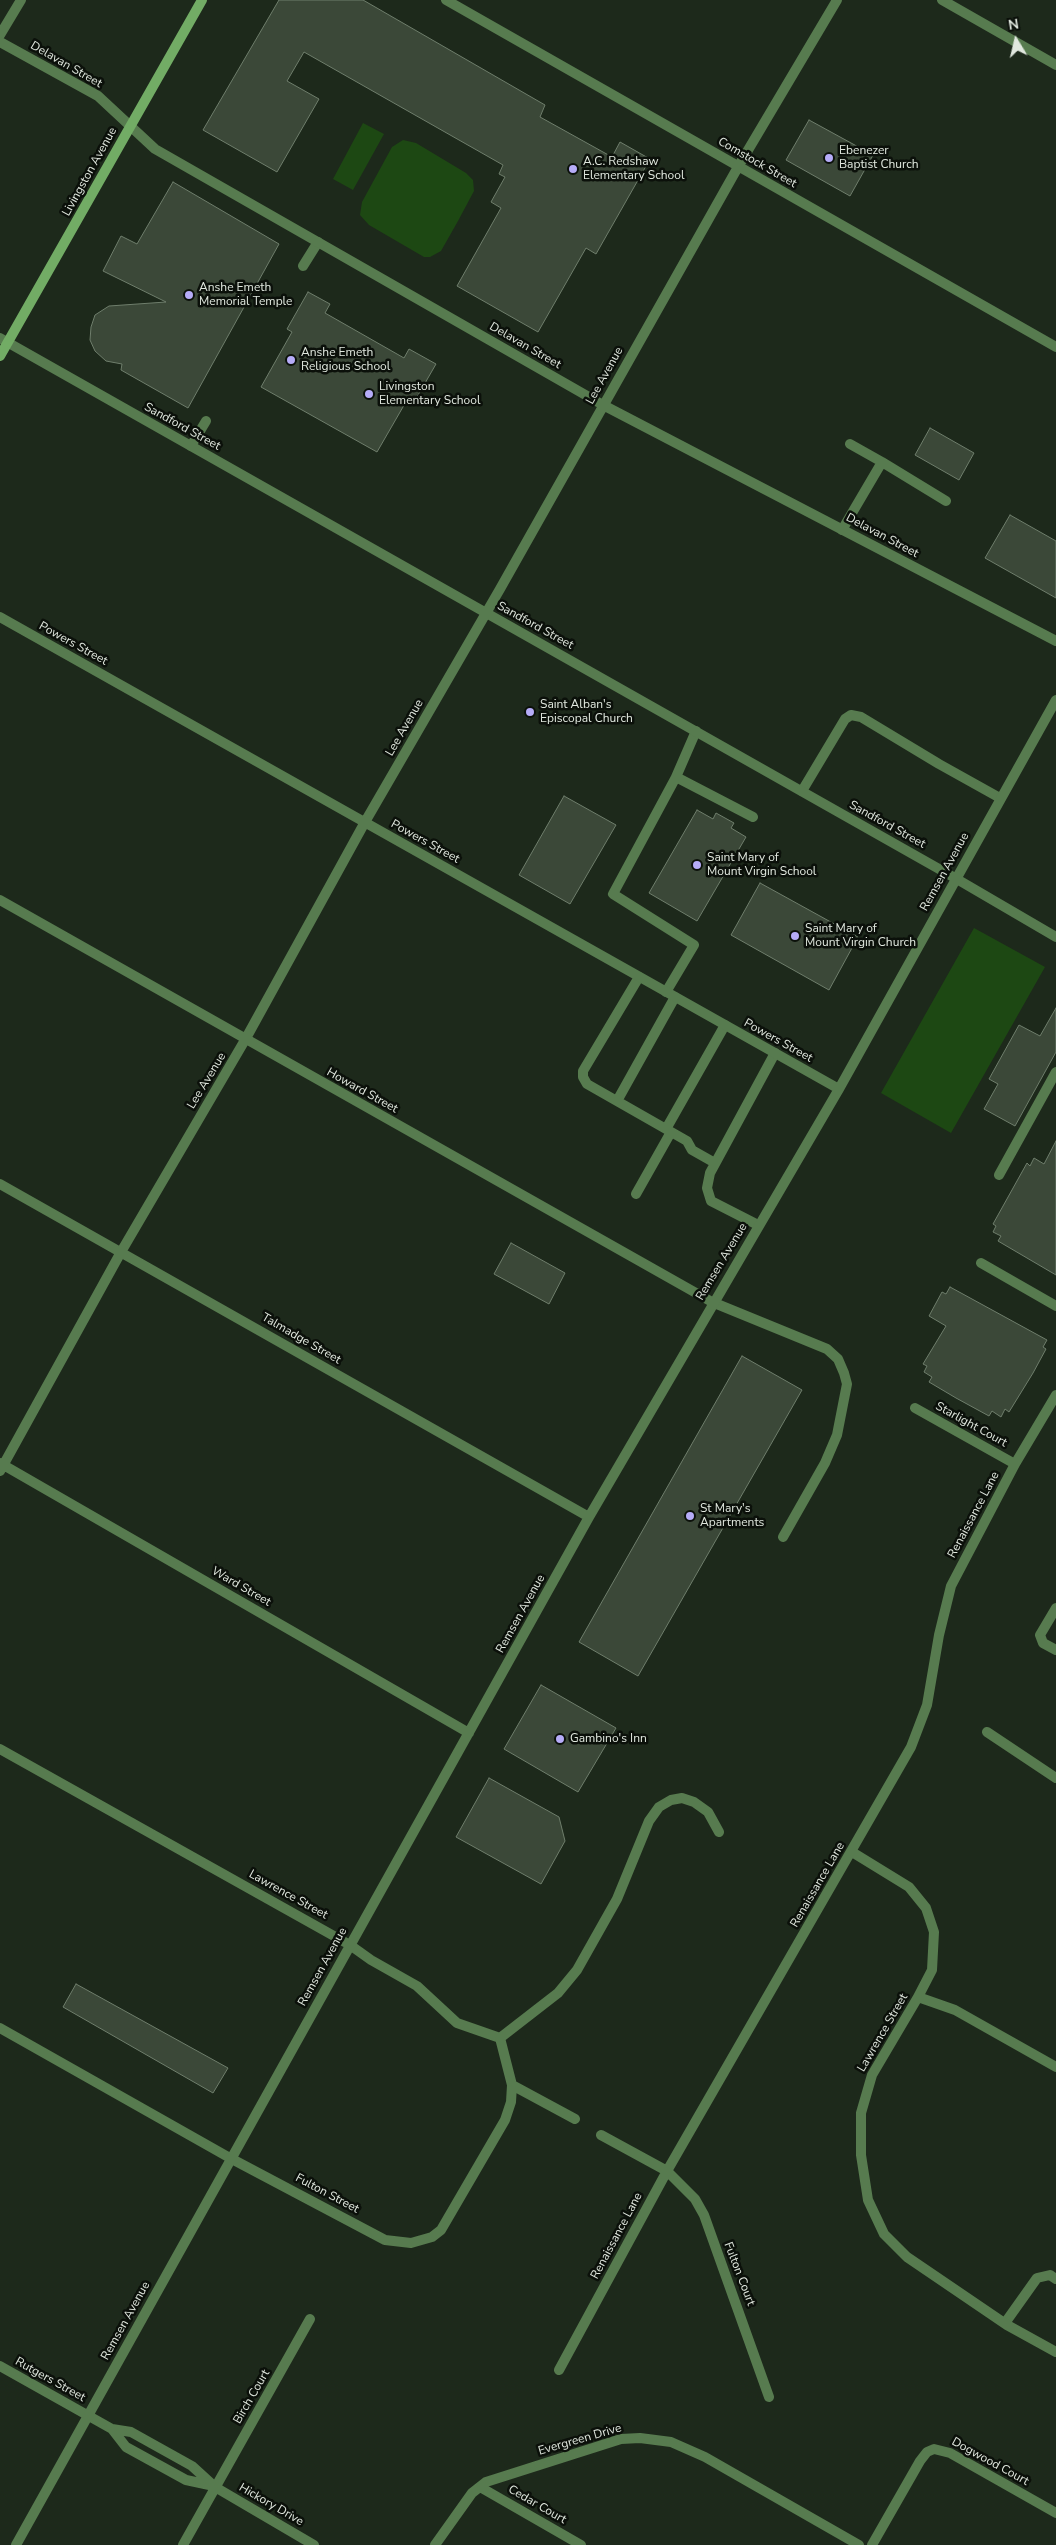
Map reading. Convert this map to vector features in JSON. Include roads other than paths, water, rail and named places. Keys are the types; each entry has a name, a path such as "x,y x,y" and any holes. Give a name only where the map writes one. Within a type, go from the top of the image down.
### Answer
{"main road":[{"name":"Livingston Avenue","path":"0,356 4,340 202,0"}],"street":[{"path":"0,35 21,0"},
{"name":"Comstock Street","path":"446,0 1056,347"},
{"name":"Lee Avenue","path":"1,1467 121,1252 245,1040 365,822 486,613 738,167 837,0"},
{"path":"942,0 1056,65"},
{"name":"Delavan Street","path":"0,42 98,96 155,149 603,406 1056,642"},
{"path":"302,266 318,242"},
{"name":"Sandford Street","path":"4,340 1056,936"},
{"path":"191,446 206,421"},
{"path":"850,444 946,501"},
{"path":"842,530 882,462"},
{"name":"Powers Street","path":"0,617 839,1089"},
{"name":"Remsen Avenue","path":"16,2545 589,1517 712,1302 839,1089 1056,700"},
{"path":"802,791 845,719 851,715 861,717 1000,798"},
{"path":"616,1101 694,946 613,894 676,777 696,731"},
{"path":"676,777 753,817"},
{"name":"Howard Street","path":"0,900 712,1302 827,1349 838,1359 847,1384 837,1435 825,1463 783,1537"},
{"path":"639,977 583,1071 583,1077 587,1084 687,1141 692,1150 716,1163"},
{"path":"636,1194 725,1025"},
{"path":"758,1225 711,1201 707,1188 710,1173 775,1054"},
{"path":"998,1174 1056,1072"},
{"name":"Talmadge Street","path":"0,1184 589,1517"},
{"path":"981,1263 1056,1306"},
{"name":"Renaissance Lane","path":"559,2370 667,2171 911,1747 927,1705 939,1635 951,1586 1015,1464 1056,1395"},
{"name":"Starlight Court","path":"915,1408 1015,1464"},
{"name":"Ward Street","path":"1,1467 469,1733"},
{"path":"1056,1608 1040,1635 1043,1643 1056,1650"},
{"path":"987,1732 1056,1778"},
{"name":"Lawrence Street","path":"0,1750 350,1945 371,1960 417,1986 457,2023 500,2038"},
{"path":"575,2119 512,2084 500,2038 558,1993 577,1970 617,1899 650,1821 659,1807 670,1800 682,1798 694,1802 708,1812 719,1832"},
{"name":"Lawrence Street","path":"852,1852 909,1887 926,1908 934,1932 932,1970 872,2075 861,2113 861,2156 868,2200 884,2234 907,2257 1005,2323 1056,2352"},
{"path":"918,1997 955,2010 1056,2068"},
{"name":"Fulton Street","path":"0,2028 230,2158 385,2240 411,2244 422,2241 441,2230 500,2128 511,2102 512,2084"},
{"path":"601,2135 667,2171"},
{"name":"Fulton Court","path":"667,2171 684,2186 704,2214 769,2397"},
{"path":"1005,2323 1037,2278 1050,2275 1056,2279"},
{"name":"Birch Court","path":"184,2545 310,2319"},
{"name":"Rutgers Street","path":"0,2366 88,2416"},
{"name":"Hickory Drive","path":"88,2416 112,2429 131,2432 192,2466 215,2487 314,2545"},
{"name":"Hickory Drive","path":"112,2429 126,2447 186,2480 215,2487"},
{"name":"Evergreen Drive","path":"435,2545 472,2493 486,2482 621,2439 648,2439 671,2442 705,2457 859,2545"},
{"name":"Dogwood Court","path":"872,2545 920,2461 927,2452 934,2449 950,2452 1056,2513"},
{"name":"Cedar Court","path":"480,2487 581,2545"},
{"path":"835,2545 841,2535"}],"place":[{"name":"Ebenezer Baptist Church","path":"829,158"},
{"name":"A.C. Redshaw Elementary School","path":"573,169"},
{"name":"Anshe Emeth Memorial Temple","path":"189,295"},
{"name":"Anshe Emeth Religious School","path":"291,360"},
{"name":"Livingston Elementary School","path":"369,394"},
{"name":"Saint Alban's Episcopal Church","path":"530,712"},
{"name":"Saint Mary of Mount Virgin School","path":"697,865"},
{"name":"Saint Mary of Mount Virgin Church","path":"795,936"},
{"name":"St Mary's Apartments","path":"690,1516"},
{"name":"Gambino's Inn","path":"560,1739"}]}
